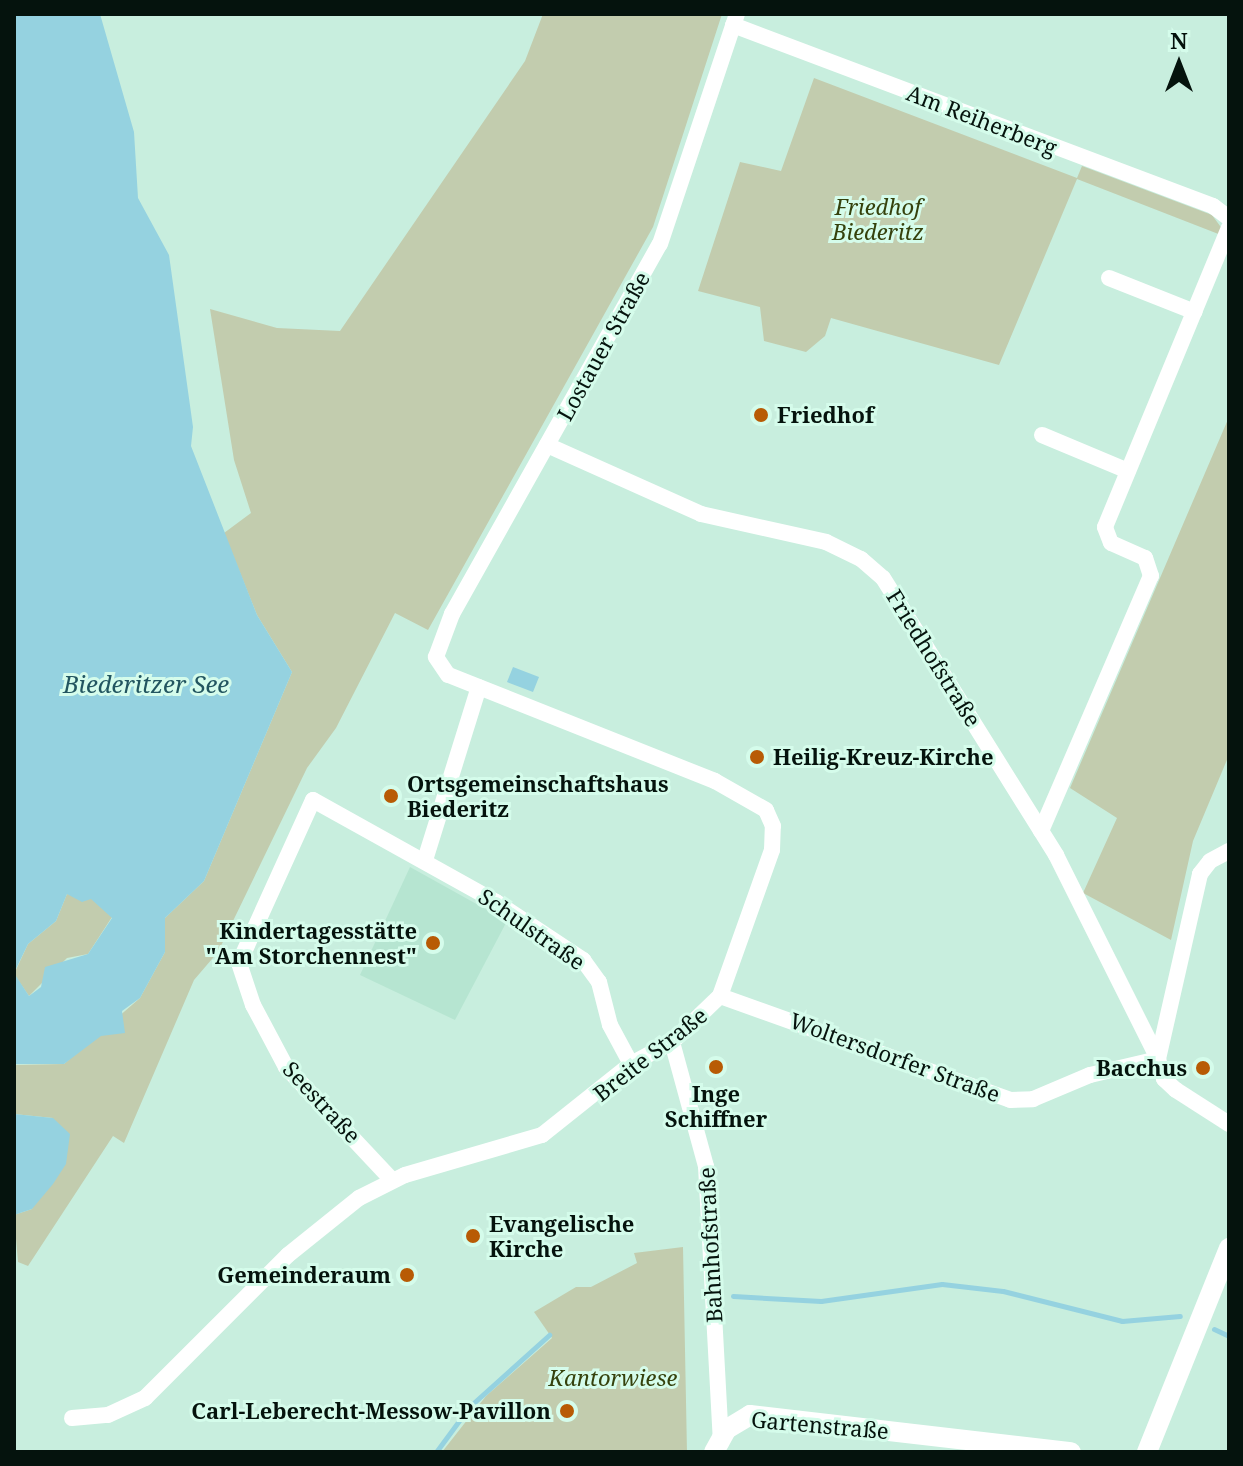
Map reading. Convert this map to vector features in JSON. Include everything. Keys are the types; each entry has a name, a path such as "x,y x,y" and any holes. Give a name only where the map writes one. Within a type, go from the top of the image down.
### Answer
{"street":[{"name":"Am Reiherberg","path":"735,19 1213,206 1229,218"},
{"name":"Lostauer Straße","path":"437,663 452,614 665,233 735,19"},
{"path":"1041,831 1151,576 1145,558 1111,543 1105,534 1229,228"},
{"path":"1109,278 1195,312"},
{"path":"1042,435 1128,471"},
{"name":"Friedhofstraße","path":"547,445 667,501 725,522 826,542 872,568 893,589 1041,831 1139,1013 1158,1059"},
{"name":"Breite Straße","path":"72,1418 108,1415 145,1398 288,1255 359,1198 392,1180 542,1135 631,1064 672,1042 720,996 772,850 773,826 766,810 715,781 444,673 437,663"},
{"path":"425,860 479,687"},
{"name":"Schulstraße","path":"313,800 425,860 583,960 599,982 610,1025 631,1064"},
{"name":"Seestraße","path":"313,800 239,963 253,1005 286,1067 392,1180"},
{"path":"1229,851 1210,861 1200,874 1158,1059 1164,1079 1176,1090 1229,1124"},
{"name":"Woltersdorfer Straße","path":"720,996 1010,1100 1033,1099 1090,1075 1158,1059"},
{"name":"Bahnhofstraße","path":"672,1042 706,1166 718,1447"},
{"path":"1147,1452 1229,1248"},
{"name":"Gartenstraße","path":"718,1447 741,1418 761,1416 1071,1452"}],"shaded area":[{"name":"Kindertagesstätte \"Am Storchennest\"","path":"410,867 507,921 455,1020 360,975"}],"green space":[{"path":"543,14 722,14 653,227 428,630 395,613 336,728 307,768 218,952 194,980 124,1143 113,1136 28,1266 18,1262 14,1215 32,1209 53,1118 14,1114 14,1065 64,1064 140,998 165,952 165,918 204,881 292,672 257,615 224,533 251,513 234,460 210,309 277,328 340,331 525,61"},
{"name":"Friedhof Biederitz","path":"814,78 1077,178 1082,166 1212,215 1223,230 1221,235 1077,179 999,365 831,318 825,336 806,352 764,341 760,307 698,291 740,162 781,171"},
{"path":"1229,417 1229,755 1193,841 1171,940 1083,893 1117,818 1070,788"},
{"path":"67,894 91,898 112,917 88,954 67,958 29,996 14,974 28,944 56,921"},
{"name":"Kantorwiese","path":"683,1247 687,1452 442,1452 486,1396 552,1338 534,1312 576,1287 591,1287 637,1263 634,1253"}],"water":[{"name":"Biederitzer See","path":"14,14 100,14 134,132 138,198 169,255 193,427 191,446 257,615 292,672 204,881 165,918 165,952 140,998 122,1011 125,1033 101,1036 64,1064 14,1064","holes":["67,894 82,902 91,899 112,918 88,954 45,967 41,987 29,996 14,973 28,944 56,921"]},
{"path":"513,667 539,677 533,692 507,682"},
{"path":"14,1114 53,1118 70,1134 66,1164 53,1184 32,1209 14,1215"}],"waterway":[{"path":"733,1296 821,1301 942,1284 1003,1291 1122,1321 1180,1316"},
{"path":"1214,1329 1229,1336"},
{"path":"436,1452 469,1407 549,1335"}],"place":[{"name":"Friedhof","path":"761,415"},
{"name":"Heilig-Kreuz-Kirche","path":"757,757"},
{"name":"Ortsgemeinschaftshaus Biederitz","path":"391,796"},
{"name":"Kindertagesstätte \"Am Storchennest\"","path":"433,943"},
{"name":"Inge Schiffner","path":"716,1067"},
{"name":"Bacchus","path":"1203,1068"},
{"name":"Evangelische Kirche","path":"473,1236"},
{"name":"Gemeinderaum","path":"407,1275"},
{"name":"Carl-Leberecht-Messow-Pavillon","path":"567,1411"}]}
